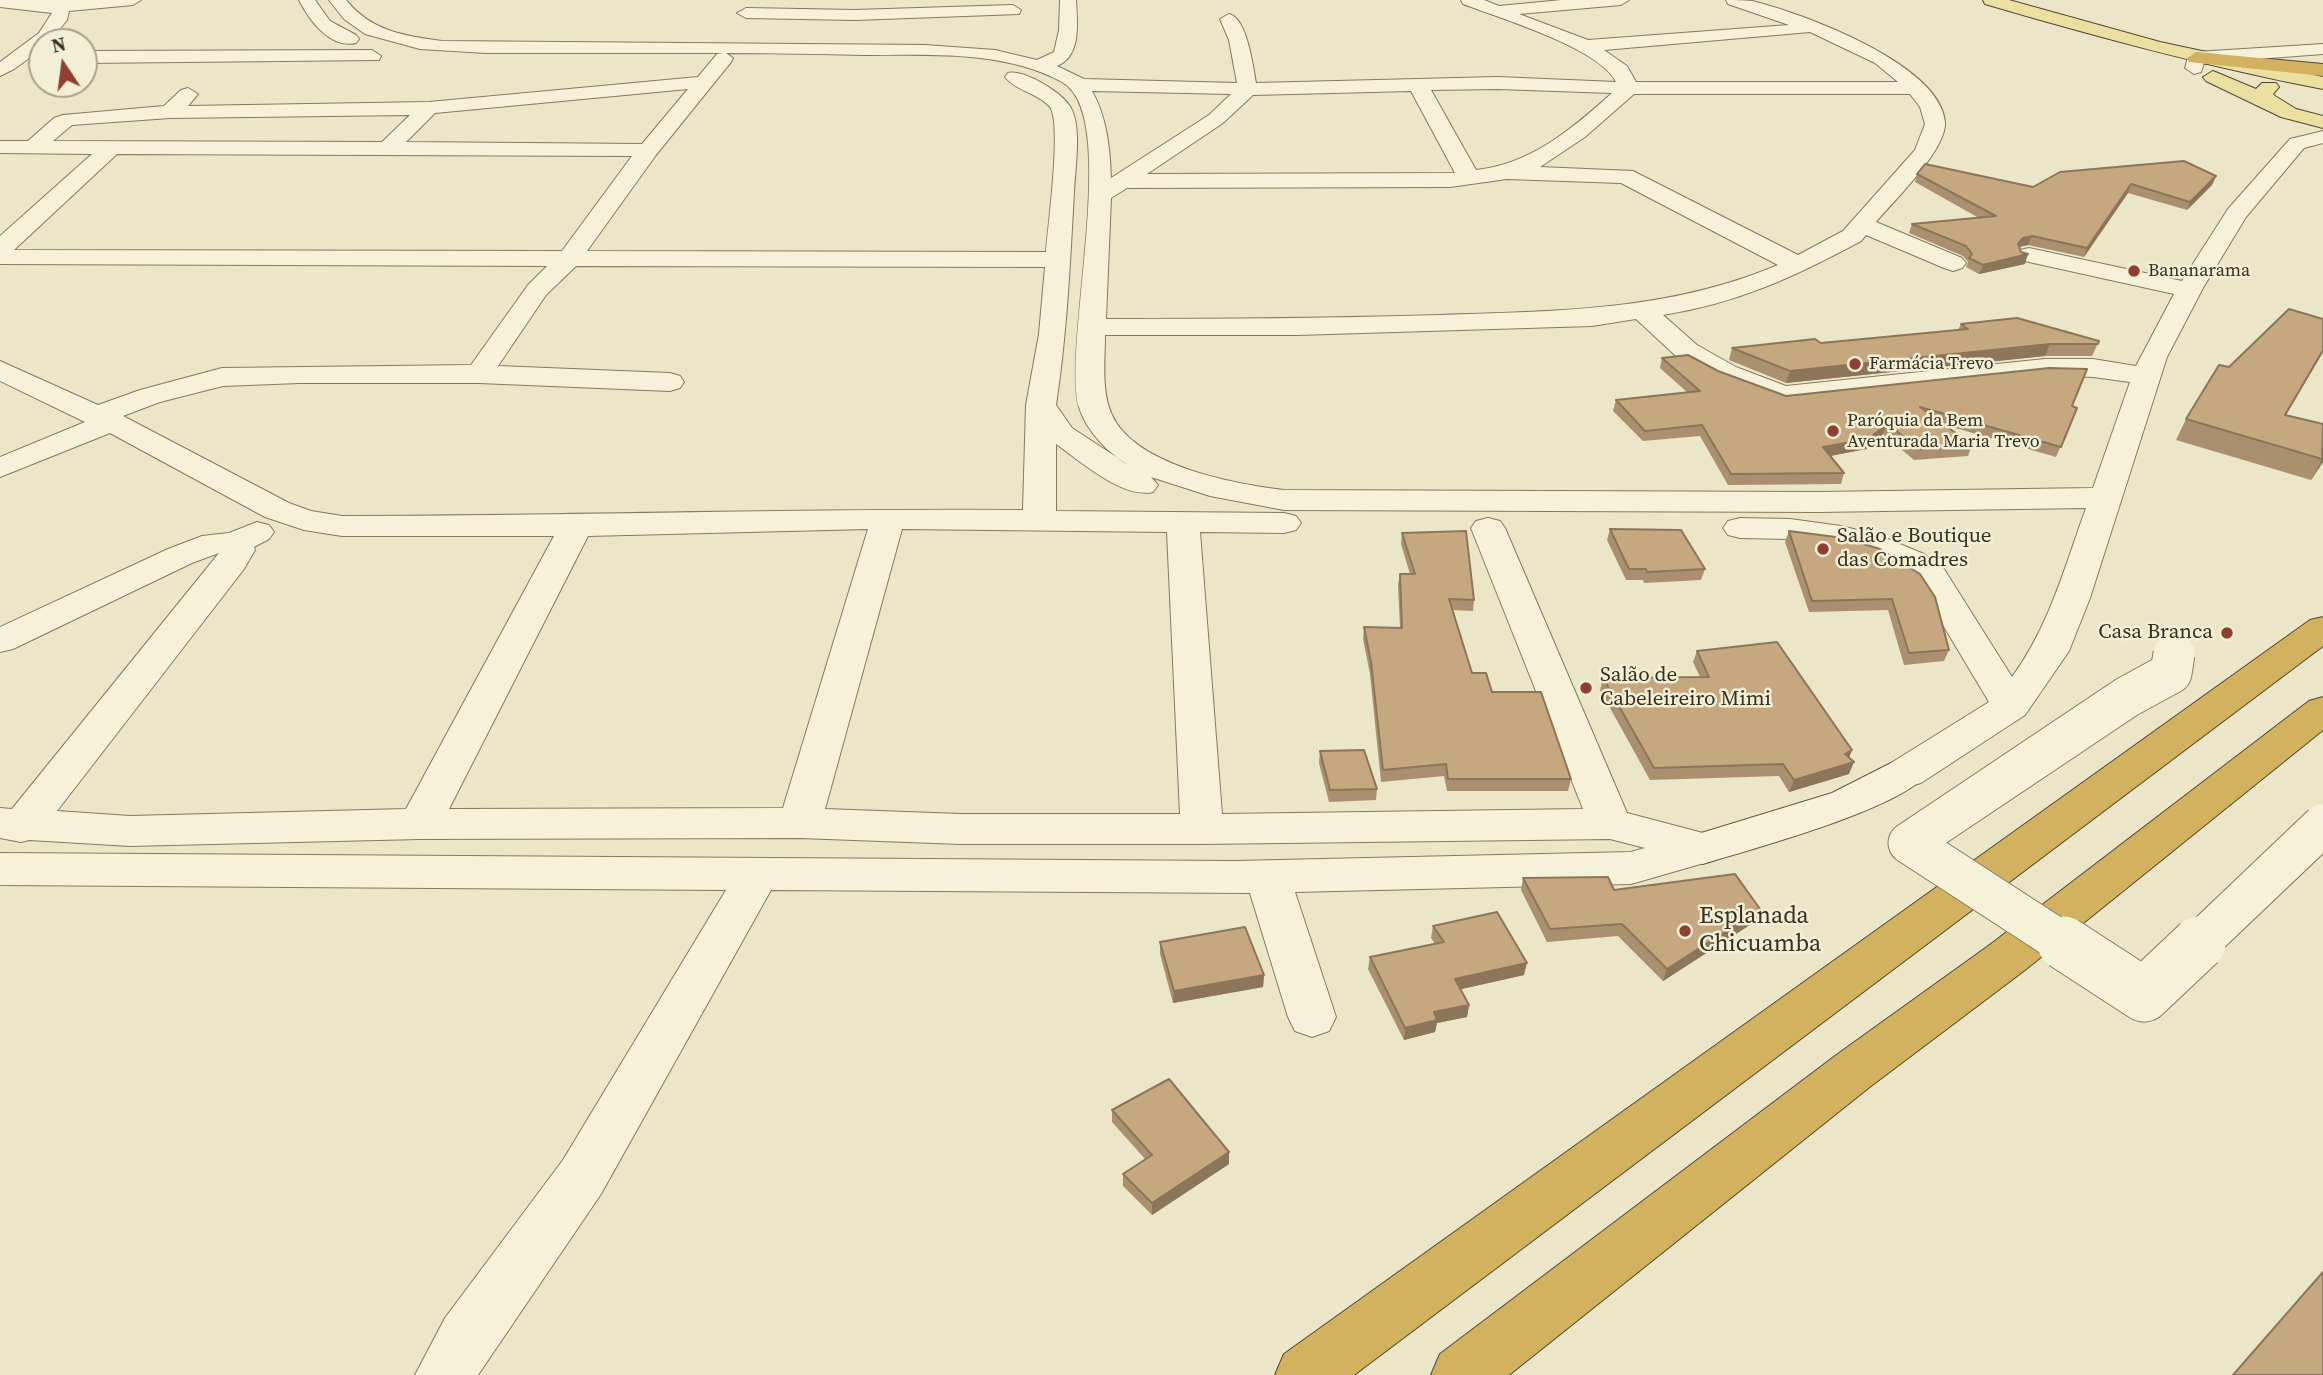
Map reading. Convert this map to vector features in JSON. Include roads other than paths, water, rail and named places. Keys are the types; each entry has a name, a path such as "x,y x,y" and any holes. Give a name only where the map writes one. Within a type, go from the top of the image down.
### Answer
{"highway":[{"path":"2195,63 2323,71"},
{"path":"1305,1375 2323,628"},
{"path":"1461,1375 1853,1071 2019,948 2323,710"}],"main road":[{"path":"1992,0 2195,63 2323,83"},
{"path":"2195,63 2271,104"},
{"path":"2323,83 2287,83 2266,88 2263,93 2264,98 2305,131 2323,122"}],"street":[{"path":"0,2 56,6 133,0"},
{"path":"307,0 319,22 330,31 370,46 419,56"},
{"path":"337,0 351,18 374,32 442,47 727,52 959,64 1003,72 1041,90 1062,109 1066,137 1053,334 1041,405 1039,523"},
{"path":"1039,65 1059,58 1063,52 1068,26 1068,0"},
{"path":"1469,0 1586,46 1619,70 1629,89"},
{"path":"1495,10 1621,0"},
{"path":"1091,327 1528,322 1592,318 1689,303 1748,287 1798,265 1852,236 1925,152 1935,124 1930,106 1916,88 1882,59 1815,29 1734,0"},
{"path":"56,6 61,12 60,23 56,28"},
{"path":"480,374 537,290 567,261 648,150 727,52 748,7 846,15 1013,10"},
{"path":"1229,19 1238,40 1248,89"},
{"path":"1586,46 1815,29"},
{"path":"268,57 311,44 330,31"},
{"path":"2195,63 2323,49"},
{"path":"0,70 16,50 28,50"},
{"path":"98,57 916,50 977,54 1039,65 1079,85 1248,89 1498,83 1629,89 1916,88"},
{"path":"170,112 228,57"},
{"path":"34,147 61,122 70,119 170,112 374,112 705,82"},
{"path":"1079,85 1092,108 1100,195 1091,327 1091,394 1100,422 1118,442 1154,467 1201,485 1243,495 1284,500 1463,502 2106,499"},
{"path":"1418,85 1469,178"},
{"path":"1100,195 1216,119 1248,89"},
{"path":"1122,181 1469,178 1499,173 1536,160 1604,112 1629,89"},
{"path":"388,148 429,108"},
{"path":"0,869 1267,876 1631,868 1847,803 1906,773 2011,706 2050,651 2072,598 2153,357 2189,290 2236,214 2305,131"},
{"path":"0,147 648,150"},
{"path":"0,248 111,148"},
{"path":"1499,173 1625,176 1798,265"},
{"path":"1862,225 1953,263"},
{"path":"2029,255 2189,290"},
{"path":"0,257 567,261 1059,260"},
{"path":"1641,310 1687,351 1726,373 1783,395 2045,367 2093,368 2147,376"},
{"path":"0,370 104,419 290,515 342,526 576,526 888,519 1039,523 1240,521 1339,526 1786,528 1840,536 1892,550 1914,561 1933,576 2011,706"},
{"path":"0,468 149,396 222,377 299,374 480,374 670,382"},
{"path":"1041,405 1061,434 1112,469 1165,498 1240,521"},
{"path":"0,641 197,548 214,543 235,543 290,515"},
{"path":"800,823 888,519"},
{"path":"1184,521 1202,829"},
{"path":"420,824 576,526"},
{"path":"1488,527 1610,824"},
{"path":"11,825 232,562 239,551 235,543"},
{"path":"2174,654 2171,673 2127,696 1909,843 2144,995 2323,825"},
{"path":"11,825 130,831 420,824 800,823 961,829 1202,829 1610,824 1703,848"},
{"path":"445,1375 466,1338 582,1177 759,872"},
{"path":"1267,876 1312,1017"}],"place":[{"name":"Bananarama","path":"2134,271"},
{"name":"Farmácia Trevo","path":"1855,364"},
{"name":"Paróquia da Bem Aventurada Maria Trevo","path":"1833,431"},
{"name":"Salão e Boutique das Comadres","path":"1823,549"},
{"name":"Casa Branca","path":"2227,633"},
{"name":"Salão de Cabeleireiro Mimi","path":"1586,688"},
{"name":"Esplanada Chicuamba","path":"1685,931"}]}
